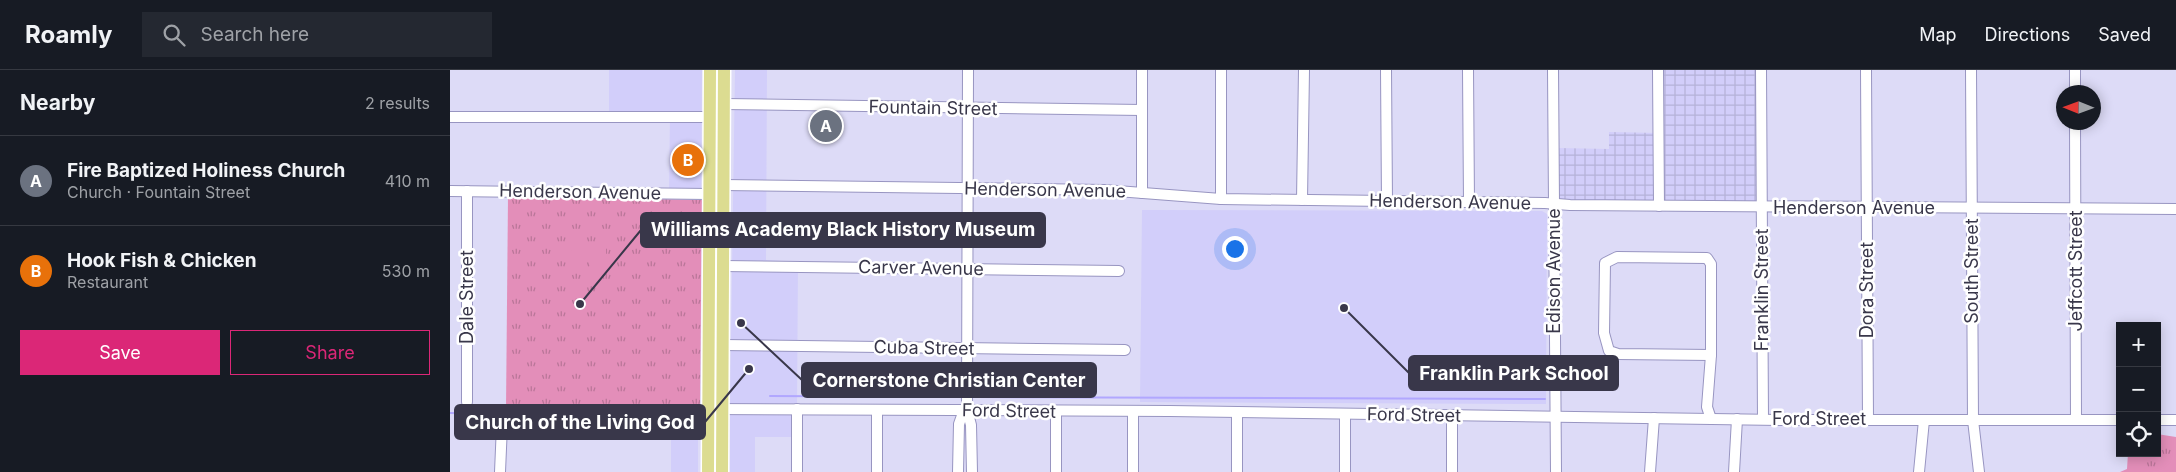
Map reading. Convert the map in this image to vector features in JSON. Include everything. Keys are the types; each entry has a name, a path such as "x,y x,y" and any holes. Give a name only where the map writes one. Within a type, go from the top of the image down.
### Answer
{"main road":[{"path":"708,472 710,70"},
{"path":"722,472 724,70"},
{"path":"710,194 716,197 723,208"}],"street":[{"path":"958,472 959,424 965,410 968,268 968,70"},
{"path":"1142,70 1142,193"},
{"path":"1221,70 1221,199"},
{"path":"1302,200 1304,70"},
{"path":"1386,70 1387,201"},
{"path":"1468,70 1469,202"},
{"name":"Edison Avenue","path":"1553,70 1556,472"},
{"path":"1658,70 1659,206"},
{"name":"Franklin Street","path":"1761,70 1763,419"},
{"name":"Dora Street","path":"1866,70 1868,419"},
{"name":"South Street","path":"1971,70 1973,420 1979,472"},
{"path":"2075,70 2075,85"},
{"name":"Fountain Street","path":"724,104 1142,110"},
{"path":"450,116 710,117"},
{"name":"Jeffcott Street","path":"2075,130 2076,420"},
{"name":"Henderson Avenue","path":"724,185 968,188 1142,193 1173,197 1221,199 1546,203 1554,205 2176,210"},
{"name":"Henderson Avenue","path":"450,191 710,194"},
{"name":"Dale Street","path":"467,191 467,402"},
{"path":"1711,355 1618,354 1609,351 1604,333 1605,263 1617,257 1707,258 1711,264 1711,355 1707,407 1711,419"},
{"name":"Carver Avenue","path":"723,266 1119,271"},
{"name":"Cuba Street","path":"722,344 1125,350"},
{"name":"Ford Street","path":"708,409 965,410 1711,419 2116,420"},
{"path":"797,409 797,472"},
{"path":"876,472 877,410"},
{"path":"965,410 971,425 972,472"},
{"path":"1056,412 1056,472"},
{"path":"1133,412 1133,472"},
{"path":"1237,413 1237,472"},
{"path":"1345,414 1345,472"},
{"path":"1452,415 1452,472"},
{"path":"1650,472 1654,418"},
{"path":"1734,472 1737,419"},
{"path":"1919,472 1924,420"},
{"path":"2161,420 2176,420"},
{"path":"500,472 502,424 722,424"}],"shaded area":[{"path":"609,70 702,70 701,197 669,196 670,114 609,115"},
{"path":"735,70 767,70 766,260 798,262 797,405 730,405"},
{"path":"1659,70 1761,70 1761,204 1558,201 1558,148 1609,149 1609,132 1659,133"},
{"path":"1142,210 1542,211 1547,214 1546,404 1140,402"},
{"path":"698,410 698,472 671,472 671,416 609,417 609,411"},
{"path":"730,413 797,413 796,437 755,437 755,472 730,472"}],"green space":[{"path":"508,196 702,200 700,407 506,410"},
{"path":"590,242 606,242 606,271 590,271"},
{"path":"572,244 584,244 584,269 572,269"},
{"path":"2161,435 2176,437 2176,472 2120,472 2127,469 2128,457 2161,457"}],"waterway":[{"path":"770,396 958,397"},
{"path":"976,397 1545,399"},
{"path":"450,413 540,415 694,412"}],"place":[{"name":"Fire Baptized Holiness Church","path":"826,126"},
{"name":"Hook Fish & Chicken","path":"688,160"},
{"name":"Williams Academy Black History Museum","path":"580,304"},
{"name":"Franklin Park School","path":"1344,308"},
{"name":"Cornerstone Christian Center","path":"741,323"},
{"name":"Church of the Living God","path":"749,369"}]}
